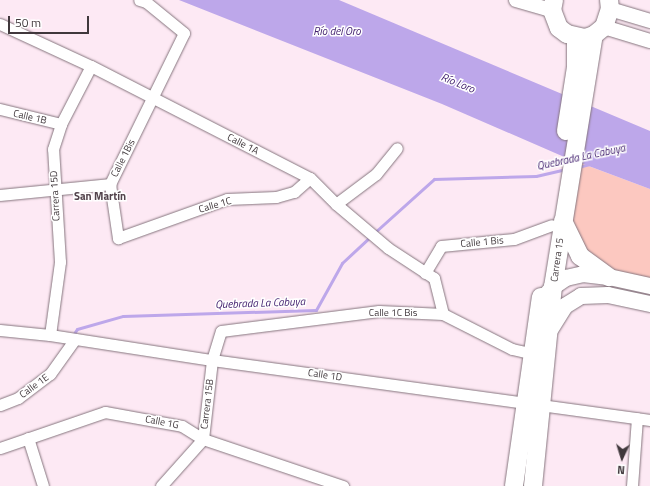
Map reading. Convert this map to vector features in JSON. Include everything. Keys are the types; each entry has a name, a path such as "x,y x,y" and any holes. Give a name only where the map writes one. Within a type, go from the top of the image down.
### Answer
{"main road":[{"path":"553,5 559,28 576,38 599,31"},
{"name":"Carrera 15","path":"514,486 525,402 541,302 558,217 582,69 609,5"},
{"name":"Carrera 15","path":"576,38 582,69"},
{"path":"558,217 580,256 609,277"},
{"name":"Carrera 15","path":"534,486 550,330 558,217"},
{"path":"541,302 553,287 566,278 583,274 609,277 650,286"},
{"path":"550,330 565,306 581,296 608,295 650,304"}],"street":[{"name":"Calle 1Bis","path":"0,195 110,184 154,98 184,33 146,2 139,0"},
{"path":"516,0 553,5"},
{"path":"609,5 650,21"},
{"name":"Calle 1A","path":"0,24 91,66 310,178 336,204 378,240 434,278 443,314"},
{"path":"599,31 650,41"},
{"name":"Carrera 15D","path":"50,335 60,262 54,189 53,149 61,124 91,66"},
{"name":"Calle 1B","path":"0,109 61,124"},
{"path":"336,204 376,174 398,148"},
{"name":"Calle 1C","path":"110,184 118,238 227,199 276,197 294,192 310,178"},
{"name":"Calle 1 Bis","path":"425,273 441,246 514,240 558,217"},
{"name":"Calle 1C Bis","path":"221,331 379,311 443,314 512,349 533,354"},
{"name":"Calle 1D","path":"0,330 75,338 212,360 650,420"},
{"name":"Carrera 15B","path":"161,486 203,439 212,360 221,331"},
{"name":"Calle 1E","path":"0,405 18,398 50,374 75,338"},
{"name":"Calle 1G","path":"0,448 105,412 182,426 203,439 341,486"},
{"path":"632,486 637,418"},
{"path":"28,438 43,486"}],"shaded area":[{"path":"575,161 650,189 650,286 609,277 567,234"}],"water":[{"name":"Río del Oro","path":"179,0 339,0 650,131 650,189 562,156 442,104"}],"waterway":[{"name":"Quebrada La Cabuya","path":"578,167 590,164"},
{"name":"Quebrada La Cabuya","path":"374,233 434,179 536,176 567,169"},
{"name":"Quebrada La Cabuya","path":"73,335 77,329 123,316 316,310 342,263 370,237"}],"district":[{"name":"San Martín","path":"100,196"}],"water label":[{"name":"Río Loro","path":"458,83"}]}
